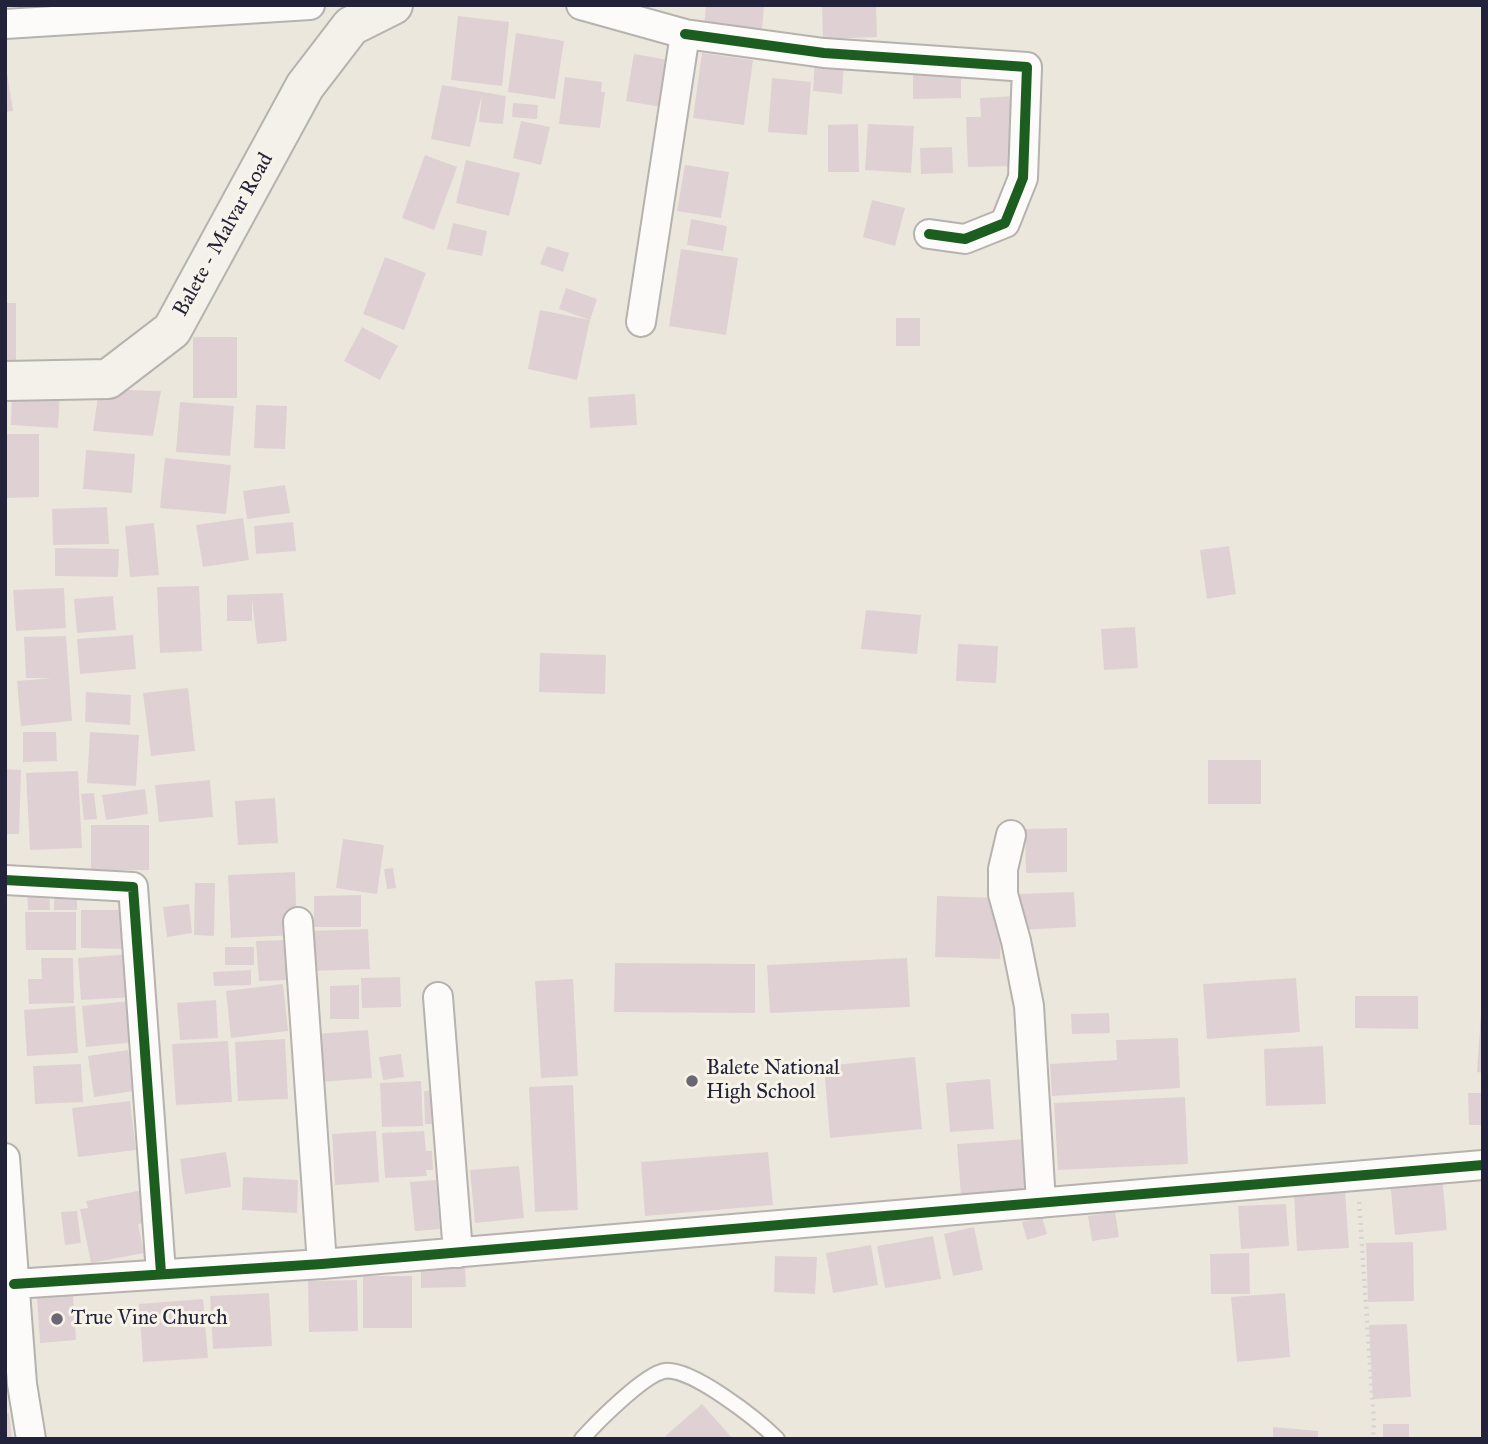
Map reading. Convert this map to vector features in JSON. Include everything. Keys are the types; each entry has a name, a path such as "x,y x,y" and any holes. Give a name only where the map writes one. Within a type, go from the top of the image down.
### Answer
{"main road":[{"name":"Balete - Malvar Road","path":"5,382 108,379 172,330 305,86 351,26 393,5"}],"street":[{"path":"5,24 310,5"},
{"path":"581,5 684,34 824,53 1027,67 1023,178 1005,223 965,239 929,234"},
{"path":"640,322 684,34"},
{"path":"1011,835 1003,869 1003,894 1029,1006 1041,1203"},
{"path":"5,880 133,887 161,1273"},
{"path":"298,922 322,1264"},
{"path":"438,997 458,1253"},
{"path":"5,1158 7,1216 14,1284 13,1362 31,1439"},
{"path":"14,1284 458,1253 1483,1165"}],"lane":[{"path":"582,1439 644,1382 663,1371 680,1371 696,1378 764,1426 777,1439"}],"path":[{"path":"1358,1177 1373,1439"}],"building":[{"path":"706,5 764,5 762,31 704,28"},
{"path":"822,5 876,5 877,37 823,39"},
{"path":"458,16 509,22 502,86 451,80"},
{"path":"516,33 564,41 555,99 508,92"},
{"path":"702,53 753,60 744,125 693,118"},
{"path":"634,54 674,61 667,108 626,101"},
{"path":"815,59 844,61 842,94 813,91"},
{"path":"913,69 961,69 961,98 913,99"},
{"path":"7,73 13,111 5,112 5,74"},
{"path":"565,77 602,82 601,92 605,92 600,128 559,124"},
{"path":"772,78 811,82 807,135 768,132"},
{"path":"442,85 506,96 503,124 479,122 482,94 470,147 431,139"},
{"path":"1015,96 1018,166 968,167 966,117 981,117 980,98"},
{"path":"513,103 538,105 537,119 512,117"},
{"path":"521,121 550,127 541,165 513,158"},
{"path":"858,124 859,172 828,172 828,125"},
{"path":"868,124 914,126 911,173 865,170"},
{"path":"952,147 953,173 921,174 920,148"},
{"path":"425,155 457,167 434,230 402,218"},
{"path":"466,160 520,173 509,216 456,203"},
{"path":"685,165 729,172 721,218 677,211"},
{"path":"872,200 905,208 895,246 863,237"},
{"path":"691,219 727,226 723,251 687,245"},
{"path":"453,223 487,231 482,256 447,249"},
{"path":"547,246 569,253 563,272 540,264"},
{"path":"681,249 738,258 726,335 669,326"},
{"path":"385,257 426,273 404,330 363,314"},
{"path":"566,288 597,299 590,320 559,309"},
{"path":"5,303 16,303 16,367 5,367"},
{"path":"540,310 590,320 577,380 528,369"},
{"path":"896,318 920,318 920,346 896,346"},
{"path":"362,327 398,346 380,380 344,361"},
{"path":"193,337 237,337 237,398 193,398"},
{"path":"99,389 161,391 153,436 93,431"},
{"path":"12,391 60,393 58,428 11,425"},
{"path":"635,394 637,425 590,428 588,397"},
{"path":"180,402 234,406 230,456 176,452"},
{"path":"256,405 287,406 285,449 254,448"},
{"path":"5,434 39,434 39,497 5,498"},
{"path":"86,450 135,454 132,493 83,489"},
{"path":"165,458 231,465 226,514 160,508"},
{"path":"285,485 290,513 247,519 243,491"},
{"path":"107,507 109,544 53,545 52,509"},
{"path":"243,518 249,560 203,567 196,525"},
{"path":"293,522 296,551 256,554 254,526"},
{"path":"154,523 159,575 130,577 125,526"},
{"path":"1229,546 1236,594 1207,599 1200,550"},
{"path":"55,548 119,549 118,577 55,576"},
{"path":"199,586 202,651 160,653 157,587"},
{"path":"64,588 66,628 16,631 13,590"},
{"path":"283,593 287,641 257,644 252,599 252,621 227,621 227,595"},
{"path":"113,596 116,630 77,633 74,599"},
{"path":"866,610 921,615 917,654 861,649"},
{"path":"1135,627 1138,668 1104,670 1101,629"},
{"path":"133,635 136,669 80,674 77,639"},
{"path":"66,636 72,721 21,726 17,681 52,678 26,678 24,637"},
{"path":"958,644 998,646 996,683 956,681"},
{"path":"540,653 606,655 605,694 539,692"},
{"path":"188,688 195,751 151,756 143,693"},
{"path":"86,692 131,695 130,725 85,722"},
{"path":"23,732 56,732 57,761 23,762"},
{"path":"90,732 139,735 136,786 87,783"},
{"path":"1208,760 1261,760 1261,804 1208,804"},
{"path":"5,769 21,770 19,834 5,834"},
{"path":"78,771 82,848 30,850 26,773"},
{"path":"210,780 213,817 159,822 155,785"},
{"path":"145,789 148,814 106,820 102,795"},
{"path":"94,793 97,819 84,820 81,794"},
{"path":"275,798 278,843 238,845 235,801"},
{"path":"91,825 149,825 149,870 91,870"},
{"path":"1067,828 1067,872 1026,873 1025,829"},
{"path":"343,839 384,845 377,894 336,888"},
{"path":"393,868 396,888 387,889 384,869"},
{"path":"295,872 297,935 231,938 228,875"},
{"path":"195,883 215,883 214,936 194,935"},
{"path":"49,887 50,910 28,910 27,888"},
{"path":"54,890 77,890 77,910 54,910"},
{"path":"1074,892 1076,927 1019,930 1018,894"},
{"path":"361,895 361,927 314,927 314,896"},
{"path":"937,896 1002,898 1000,959 935,957"},
{"path":"189,904 192,933 167,937 163,907"},
{"path":"81,910 125,910 125,949 81,948"},
{"path":"25,912 76,912 76,950 26,950"},
{"path":"368,929 370,969 311,971 309,931"},
{"path":"286,940 289,980 259,981 256,941"},
{"path":"225,947 254,947 254,965 225,965"},
{"path":"132,954 135,997 81,1000 78,958"},
{"path":"41,958 73,958 74,1003 29,1004 28,979 42,979"},
{"path":"907,958 910,1007 770,1013 767,965"},
{"path":"615,963 755,964 755,1013 614,1012"},
{"path":"251,970 251,985 214,986 213,972"},
{"path":"400,977 401,1007 362,1008 361,978"},
{"path":"1296,978 1300,1032 1207,1039 1203,984"},
{"path":"573,979 578,1076 541,1078 535,981"},
{"path":"283,984 288,1031 231,1038 226,991"},
{"path":"359,985 359,1019 330,1019 330,986"},
{"path":"1355,996 1418,996 1418,1029 1355,1028"},
{"path":"216,1000 218,1038 180,1040 177,1003"},
{"path":"130,1001 135,1042 86,1047 82,1006"},
{"path":"75,1006 78,1053 27,1056 24,1010"},
{"path":"1109,1013 1110,1033 1072,1034 1071,1014"},
{"path":"1483,1013 1483,1073 1477,1072"},
{"path":"368,1030 372,1078 320,1082 316,1034"},
{"path":"1178,1038 1180,1088 1052,1096 1050,1064 1117,1060 1116,1040"},
{"path":"285,1039 288,1099 238,1101 235,1042"},
{"path":"228,1041 232,1102 176,1105 172,1044"},
{"path":"1323,1046 1326,1104 1266,1106 1264,1049"},
{"path":"128,1050 134,1091 94,1097 88,1056"},
{"path":"401,1054 404,1077 383,1080 379,1057"},
{"path":"915,1057 922,1129 830,1138 824,1066"},
{"path":"81,1064 83,1102 35,1104 33,1066"},
{"path":"990,1079 994,1129 950,1132 946,1083"},
{"path":"421,1081 423,1126 382,1127 380,1083"},
{"path":"573,1085 578,1210 535,1212 529,1087"},
{"path":"440,1090 440,1124 425,1124 424,1091"},
{"path":"1468,1093 1483,1093 1483,1125 1469,1125"},
{"path":"1185,1097 1188,1164 1058,1170 1054,1103"},
{"path":"130,1101 136,1150 78,1157 72,1108"},
{"path":"376,1131 379,1182 335,1185 332,1134"},
{"path":"424,1131 426,1151 432,1151 433,1170 426,1170 427,1176 385,1178 382,1133"},
{"path":"1025,1139 1029,1190 961,1195 957,1144"},
{"path":"226,1152 231,1187 185,1194 180,1159"},
{"path":"768,1152 773,1205 645,1216 641,1162"},
{"path":"519,1166 524,1218 475,1223 470,1170"},
{"path":"1442,1175 1447,1230 1395,1235 1390,1180"},
{"path":"243,1177 298,1180 297,1213 242,1210"},
{"path":"436,1180 440,1229 415,1231 410,1182"},
{"path":"143,1190 149,1222 138,1224 144,1253 91,1263 80,1209 88,1208 86,1201"},
{"path":"1345,1190 1349,1248 1297,1251 1294,1193"},
{"path":"1286,1204 1289,1246 1241,1249 1238,1206"},
{"path":"77,1211 81,1243 65,1245 61,1212"},
{"path":"1115,1212 1119,1237 1092,1241 1088,1216"},
{"path":"1042,1217 1047,1234 1027,1240 1022,1222"},
{"path":"974,1227 983,1270 953,1276 944,1234"},
{"path":"933,1236 941,1279 885,1288 877,1246"},
{"path":"1413,1242 1414,1301 1368,1302 1366,1243"},
{"path":"871,1245 878,1285 833,1293 826,1253"},
{"path":"1249,1253 1250,1294 1211,1294 1210,1254"},
{"path":"775,1256 817,1257 815,1294 774,1292"},
{"path":"465,1267 466,1287 421,1288 421,1268"},
{"path":"363,1276 412,1276 412,1328 363,1328"},
{"path":"357,1280 358,1331 309,1332 308,1281"},
{"path":"269,1293 272,1346 213,1349 210,1296"},
{"path":"1285,1293 1290,1357 1237,1362 1231,1297"},
{"name":"True Vine Church","path":"73,1295 76,1340 40,1343 37,1298"},
{"path":"203,1299 208,1358 143,1362 139,1304"},
{"path":"1407,1324 1411,1397 1373,1399 1369,1325"},
{"path":"702,1404 733,1439 662,1439"},
{"path":"9,1413 12,1439 5,1439 5,1414"},
{"path":"1383,1424 1409,1424 1409,1439 1383,1439"},
{"path":"1273,1427 1318,1431 1318,1439 1273,1439"}],"cycle path":[{"path":"685,34 824,53 1027,67 1023,178 1005,223 965,239 929,234"},
{"path":"5,880 133,887 161,1273"},
{"path":"14,1284 322,1264 1483,1165"}],"place":[{"name":"Balete National High School","path":"692,1081"},
{"name":"True Vine Church","path":"57,1319"}]}
